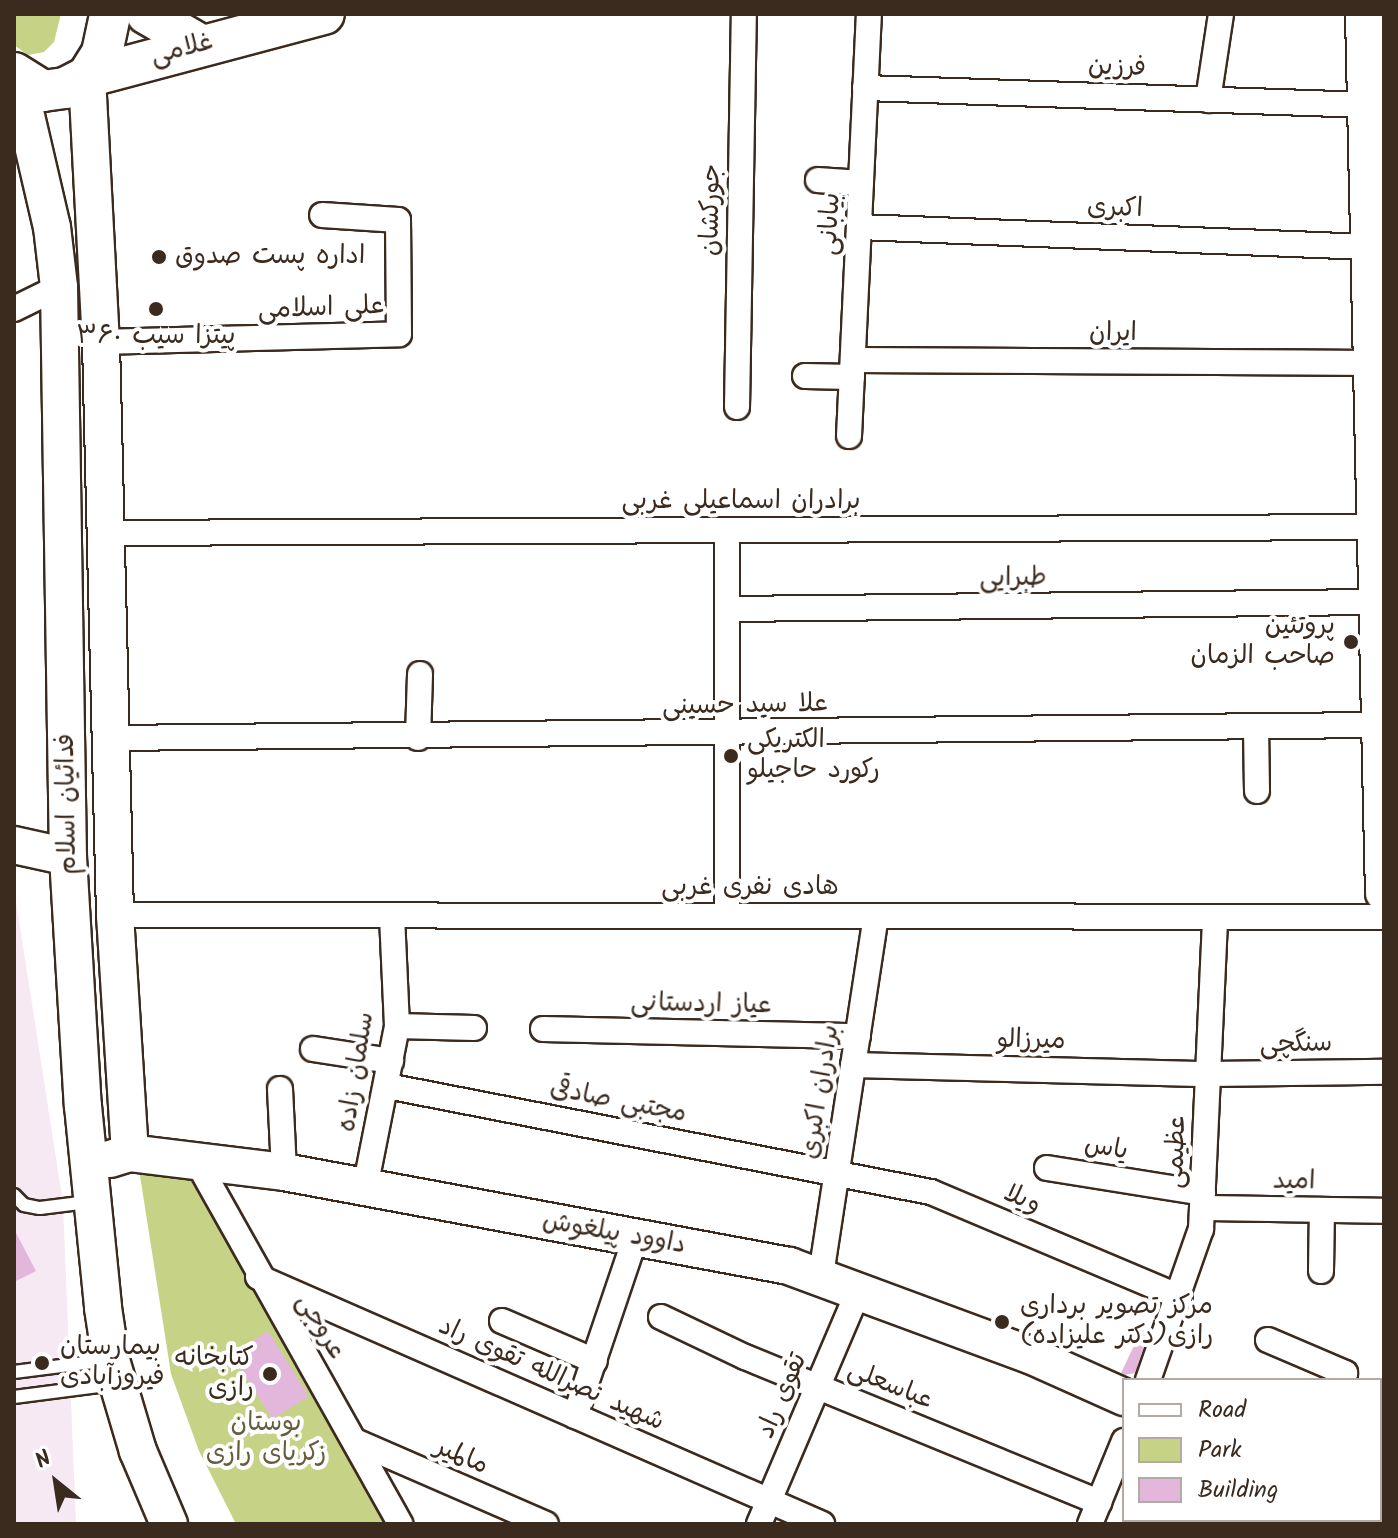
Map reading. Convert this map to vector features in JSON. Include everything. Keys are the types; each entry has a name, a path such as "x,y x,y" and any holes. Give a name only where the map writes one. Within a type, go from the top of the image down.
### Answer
{"main road":[{"path":"87,77 102,53 110,14"},
{"path":"147,14 199,44"},
{"name":"غلامی","path":"15,75 43,91 65,88 87,77 199,44 324,14"},
{"path":"1371,27 1366,105 1376,162 1369,247 1377,308 1372,363 1379,418 1377,602 1381,639 1384,893"},
{"name":"فدائیان اسلام","path":"15,75 52,227 59,287 68,857 83,1106 114,1372 169,1524"},
{"name":"فدائیان اسلام","path":"87,77 101,342 115,915 130,1153"},
{"path":"14,845 68,857"},
{"path":"83,1106 106,1116 126,1099"},
{"path":"93,1188 111,1158 130,1153"},
{"name":"داوود پیلغوش","path":"130,1153 195,1158 284,1172 821,1275 1122,1396"}],"street":[{"name":"جورکشان","path":"737,407 744,14"},
{"name":"بیابانی","path":"849,436 869,14"},
{"path":"1208,100 1221,14"},
{"name":"فرزین","path":"865,88 1366,105"},
{"path":"818,180 861,183"},
{"name":"علی اسلامی","path":"101,342 399,334 398,220 322,215"},
{"name":"اکبری","path":"859,227 1369,247"},
{"path":"14,309 59,287"},
{"name":"ایران","path":"805,376 853,369 1372,363"},
{"name":"برادران اسماعیلی غربی","path":"106,533 1380,527"},
{"path":"727,530 727,916"},
{"name":"طبرایی","path":"728,609 1377,602"},
{"path":"418,738 420,674"},
{"name":"علا سید حسینی","path":"111,738 418,738 1380,725"},
{"path":"1256,727 1257,791"},
{"name":"هادی نفری غربی","path":"115,915 1384,917"},
{"name":"سلمان زاده","path":"365,1188 397,1026 392,916"},
{"name":"برادران اکبری","path":"821,1275 876,917"},
{"name":"عظیمی","path":"1149,1378 1194,1258 1203,1201 1215,917"},
{"path":"397,1026 474,1028"},
{"name":"عیاز اردستانی","path":"543,1029 858,1036"},
{"path":"313,1049 391,1061"},
{"name":"میرزالو","path":"853,1065 1208,1074"},
{"name":"سنگچی","path":"1208,1074 1384,1072"},
{"name":"مجتبی صادقی","path":"387,1086 837,1174"},
{"path":"280,1089 284,1172"},
{"name":"عروجی","path":"195,1158 258,1277 400,1524"},
{"name":"یاس","path":"1047,1168 1203,1201"},
{"name":"ویلا","path":"837,1174 931,1192 1180,1297"},
{"name":"امید","path":"1203,1201 1322,1210 1384,1211"},
{"path":"1321,1271 1322,1210"},
{"path":"575,1416 635,1239"},
{"name":"شهید نصرالله تقوی راد","path":"258,1277 822,1524"},
{"name":"تقوی راد","path":"759,1524 859,1290"},
{"name":"عباسعلی","path":"661,1317 818,1387 1095,1518"},
{"path":"502,1321 595,1361"},
{"path":"1268,1340 1345,1373 1343,1378"},
{"name":"مالمیر","path":"355,1441 546,1524"},
{"path":"1095,1518 1122,1446"}],"lane":[{"path":"14,1195 24,1205 40,1208 93,1188"},
{"path":"14,1372 114,1372"},
{"path":"14,1397 114,1372"}],"shaded area":[{"name":"بیمارستان فیروزآبادی","path":"14,888 63,1203 76,1524 14,1524"}],"green space":[{"path":"14,14 61,14 54,42 44,52 28,55 14,45"},
{"name":"بوستان زکریای رازی","path":"139,1169 197,1176 385,1524 236,1524 199,1451 171,1374"}],"building":[{"path":"14,1229 36,1271 14,1282"},
{"path":"1142,1329 1149,1332 1135,1373 1125,1375 1121,1373"},
{"name":"کتابخانه رازی","path":"268,1331 309,1396 272,1419 232,1354"}],"place":[{"name":"اداره پست صدوق","path":"159,257"},
{"name":"پیتزا سیب ۳۶۰","path":"156,309"},
{"name":"پروتئین صاحب الزمان","path":"1351,642"},
{"name":"الکتریکی رکورد حاجیلو","path":"731,756"},
{"name":"مرکز تصویر برداری رازی(دکتر علیزاده)","path":"1002,1322"},
{"name":"بیمارستان فیروزآبادی","path":"42,1363"},
{"name":"کتابخانه رازی","path":"270,1374"}]}
